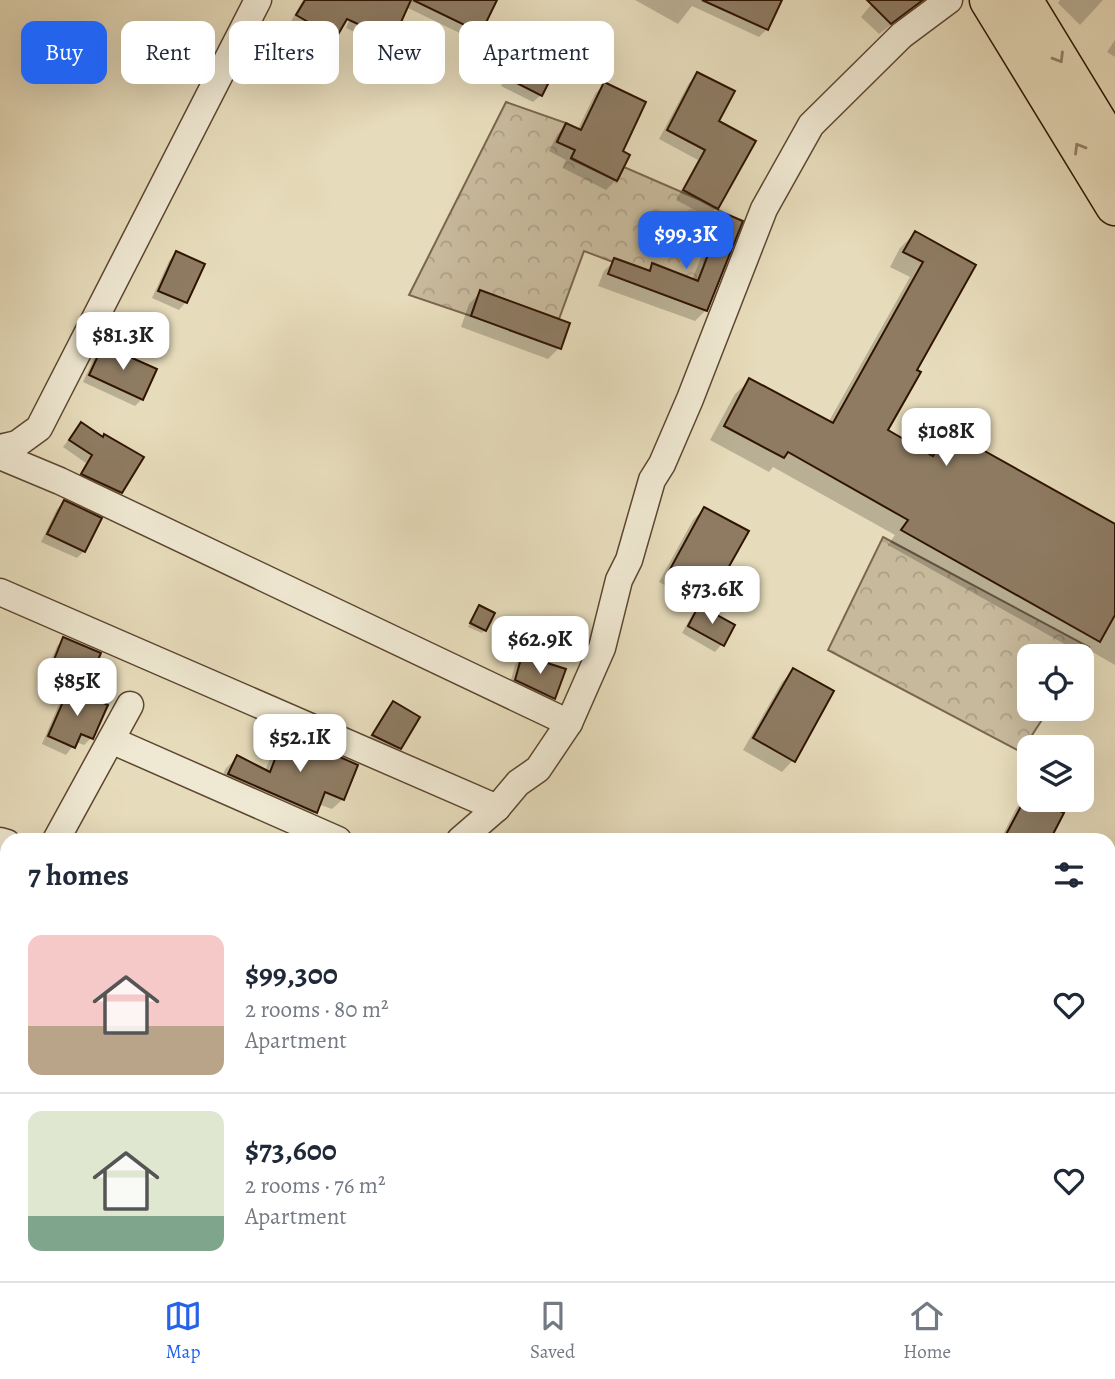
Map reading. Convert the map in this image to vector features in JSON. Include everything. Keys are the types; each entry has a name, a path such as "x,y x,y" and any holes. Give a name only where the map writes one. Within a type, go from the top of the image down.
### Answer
{"main road":[{"path":"989,0 1115,206"},
{"path":"1023,0 1115,151"}],"street":[{"path":"0,449 17,444 39,428 258,0"},
{"path":"468,833 497,808 518,783 538,769 569,723 602,648 619,580 629,560 652,480 662,464 690,399 764,209 811,125 902,35 949,0"},
{"path":"0,456 60,481 569,723"},
{"path":"0,592 497,808"},
{"path":"60,833 130,705"},
{"path":"111,740 322,833"}],"green space":[{"path":"506,102 566,123 557,141 575,150 571,159 617,181 624,167 724,213 698,281 653,263 650,271 615,258 613,262 584,251 559,319 480,291 471,316 409,295"},
{"path":"883,537 1083,644 1017,644 1017,721 1041,721 1032,735 1017,735 1017,750 828,650"}],"building":[{"path":"305,0 411,0 402,21 353,22 347,19 339,33 339,21 306,21 296,15"},
{"path":"413,0 497,0 487,21 459,22"},
{"path":"702,0 782,0 768,30"},
{"path":"867,0 923,0 891,24"},
{"path":"697,72 735,91 719,121 756,141 718,209 683,190 705,150 667,130"},
{"path":"519,84 548,84 542,96"},
{"path":"603,84 646,102 623,151 630,155 617,181 571,158 575,150 557,142 566,123 581,130"},
{"path":"724,213 743,221 707,311 608,274 614,258 650,271 652,263 698,281"},
{"path":"915,231 976,265 917,370 921,372 888,430 933,456 947,430 1115,524 1115,615 1100,642 901,530 908,520 788,452 784,458 724,426 749,378 833,423 923,262 903,252"},
{"path":"176,251 205,264 187,303 158,291"},
{"path":"480,290 570,323 561,349 471,316"},
{"path":"103,345 157,369 143,400 89,375"},
{"path":"81,422 103,437 104,434 144,457 122,493 81,474 92,455 69,440"},
{"path":"64,500 102,518 85,552 47,534"},
{"path":"704,507 749,531 713,595 669,571"},
{"path":"479,605 495,613 486,631 470,623"},
{"path":"699,605 735,625 724,646 688,626"},
{"path":"63,637 101,653 87,686 50,670"},
{"path":"522,655 566,669 555,699 515,680"},
{"path":"793,668 834,691 795,762 753,738"},
{"path":"69,688 108,705 93,739 81,734 75,748 48,736"},
{"path":"393,701 420,717 401,749 372,735"},
{"path":"285,733 358,765 344,800 325,792 317,813 228,774 237,755 270,772"},
{"path":"1018,812 1062,812 1054,833 1007,833"}]}
